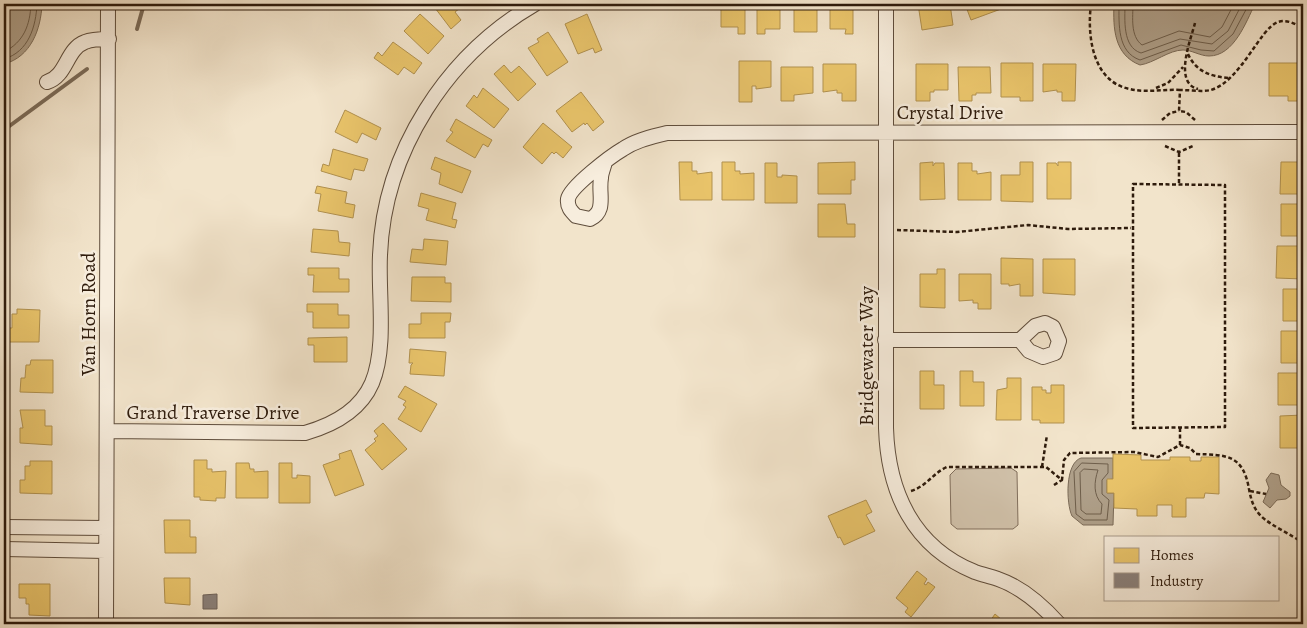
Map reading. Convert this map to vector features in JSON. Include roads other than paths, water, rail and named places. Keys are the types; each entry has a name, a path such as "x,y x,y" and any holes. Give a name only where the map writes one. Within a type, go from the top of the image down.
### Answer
{"street":[{"name":"Van Horn Road","path":"106,624 108,4"},
{"name":"Grand Traverse Drive","path":"107,431 305,433 334,423 350,412 368,391 378,363 382,238 387,204 405,152 421,118 456,68 482,42 535,4"},
{"name":"Bridgewater Way","path":"886,4 887,456 897,496 909,518 934,546 968,568 999,579 1021,590 1059,624"},
{"path":"47,82 58,77 81,44 93,40 109,39"},
{"name":"Crystal Drive","path":"605,162 623,148 645,138 667,133 1303,132"},
{"path":"886,340 1020,340"},
{"path":"4,528 106,528"},
{"path":"4,549 106,551"}],"water":[{"path":"4,4 42,4 37,32 28,49 4,64"},
{"path":"1114,4 1255,4 1238,37 1218,55 1206,56 1183,50 1140,65 1125,55 1120,48 1115,31"},
{"path":"1081,458 1113,458 1113,479 1107,480 1107,493 1114,493 1113,525 1083,525 1072,516 1068,484 1072,467"},
{"path":"1271,473 1279,475 1281,485 1290,492 1290,496 1286,499 1277,500 1270,508 1263,502 1269,488 1266,480"}],"waterway":[{"path":"137,29 144,4"},
{"path":"4,130 87,69"}]}
